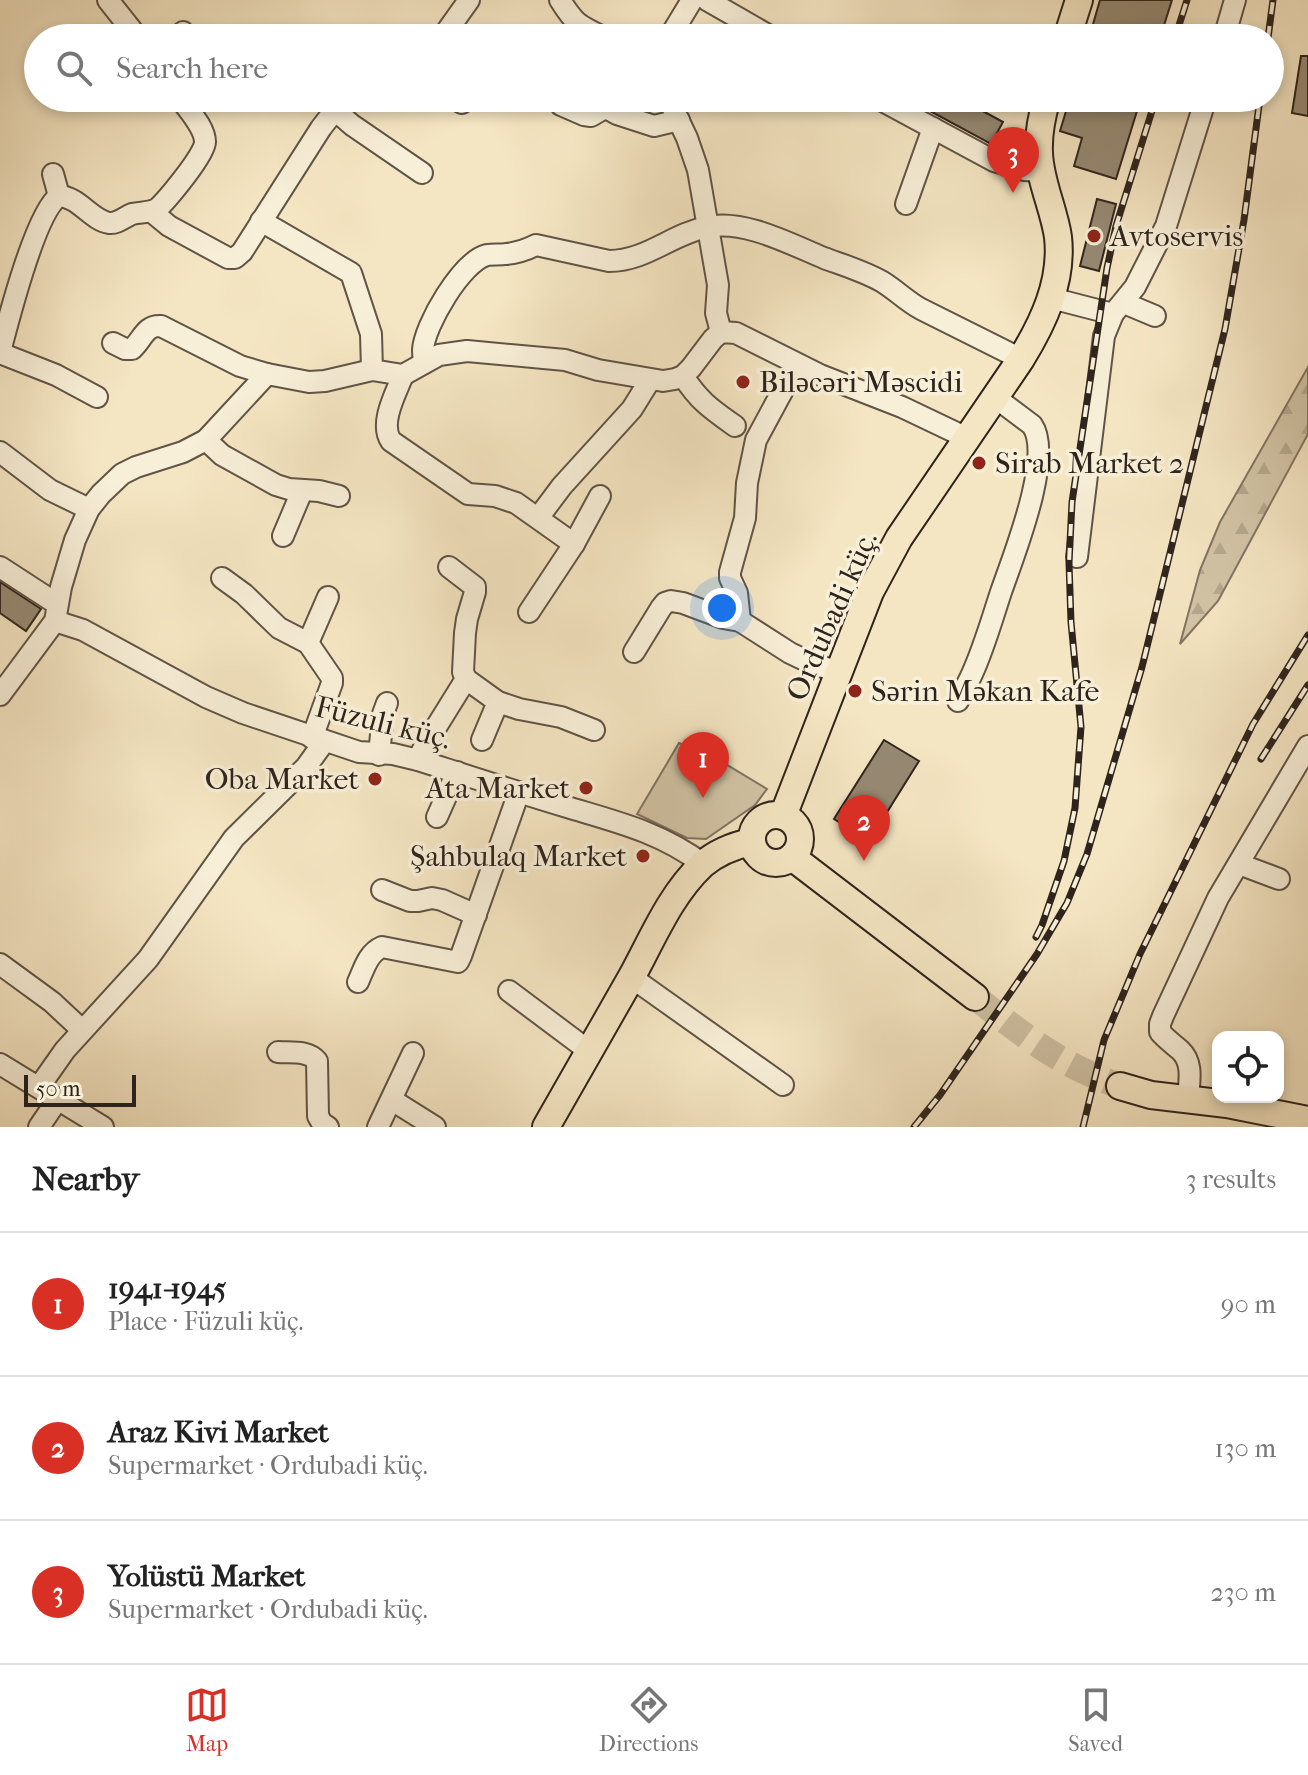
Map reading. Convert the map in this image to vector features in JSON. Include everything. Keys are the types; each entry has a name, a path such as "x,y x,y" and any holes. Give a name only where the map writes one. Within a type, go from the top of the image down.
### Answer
{"main road":[{"path":"1071,24 1079,0"},
{"name":"Ordubadi küç.","path":"783,816 884,563 1021,359 1042,322 1051,298 1057,271 1058,238 1042,171 1039,142 1044,112"},
{"path":"783,816 796,826 800,843 792,857 784,862 767,862 759,858 754,850 752,834 760,820 783,816"},
{"path":"550,1126 589,1051 686,882 714,855 751,842"},
{"path":"792,857 975,997"},
{"path":"1120,1086 1151,1095 1308,1120"}],"street":[{"path":"108,0 127,24"},
{"path":"452,24 469,0"},
{"path":"560,0 578,24"},
{"path":"677,24 692,0"},
{"path":"707,0 749,24"},
{"path":"1228,24 1235,0"},
{"path":"59,196 70,198 110,223 133,214 152,212 164,203 204,150 202,132 189,112"},
{"path":"152,212 169,226 228,258 235,258 242,252 321,128 326,112"},
{"path":"337,112 422,173"},
{"path":"577,112 591,116 598,112"},
{"path":"613,112 654,126 679,120"},
{"path":"675,112 698,170 718,285 716,313 721,332"},
{"path":"903,112 994,161 1024,170 1042,171"},
{"path":"1077,557 1104,336 1135,287 1166,226 1202,112"},
{"path":"906,204 933,128"},
{"path":"53,174 59,196"},
{"path":"59,196 51,203 36,235 0,352 56,375 97,397"},
{"path":"261,221 351,273 371,334 372,370"},
{"path":"424,363 424,344 442,300 464,271 486,255 526,250 536,245 621,261 637,258 682,235 709,226 728,225 760,233 871,276 891,287 911,304 1021,359"},
{"path":"1051,298 1155,316"},
{"path":"113,343 132,349 147,330 161,326 240,366 309,382 372,370 403,375 439,355 467,351 565,360 650,380 683,376 721,332 736,333 842,385 912,411 967,438"},
{"path":"740,621 737,593 730,572 745,518 747,483 756,440 797,364"},
{"path":"0,695 56,612 75,540 89,509 122,474 183,452 206,440 267,374"},
{"path":"403,375 386,424 386,434 391,441 468,494 495,496 516,503 574,544"},
{"path":"683,376 706,406 735,426"},
{"path":"538,518 562,486 632,409 650,380"},
{"path":"958,701 984,643 1031,500 1036,473 1039,446 1036,429 996,398"},
{"path":"206,440 222,455 266,481 289,489 339,496"},
{"path":"0,452 50,490 89,509"},
{"path":"283,536 302,491"},
{"path":"529,612 574,544 600,496"},
{"name":"Füzuli küç.","path":"0,567 83,630 227,707 318,740 359,752 393,754 418,760 630,825 674,845 703,864"},
{"path":"449,567 475,587 465,633 463,672 466,679 498,702 561,717 594,730"},
{"path":"39,1087 82,1030 148,959 234,838 306,767 318,740 332,678 308,643 279,628 244,594 222,578"},
{"path":"308,643 328,597"},
{"path":"634,652 661,608 671,601 740,621 804,660 840,672"},
{"path":"418,760 466,679"},
{"path":"482,740 498,702"},
{"path":"379,755 387,703"},
{"path":"1188,1099 1189,1062 1183,1052 1160,1032 1160,1024 1206,921 1308,746"},
{"path":"437,817 457,772"},
{"path":"358,982 375,950 382,947 458,962 519,792"},
{"path":"1239,864 1279,879"},
{"path":"382,890 410,901 442,900 476,915"},
{"path":"0,964 52,1002 82,1030"},
{"path":"631,977 783,1085"},
{"path":"509,991 589,1051"},
{"path":"278,1052 305,1053 317,1061 318,1116 328,1127"},
{"path":"378,1127 413,1053"},
{"path":"0,1064 103,1127"},
{"path":"39,1127 58,1099"},
{"path":"392,1100 435,1127"}],"green space":[{"path":"1308,367 1308,434 1218,601 1180,644 1200,570 1220,522"},
{"path":"679,743 719,760 767,789 755,805 706,839 687,838 637,814"}],"building":[{"path":"1100,0 1172,0 1164,24 1093,24"},
{"path":"1301,56 1308,56 1308,116 1292,113"},
{"path":"932,112 985,112 1003,122 991,144"},
{"path":"1066,112 1137,112 1116,179 1074,166 1082,138 1060,131"},
{"path":"1097,199 1116,204 1099,271 1080,266"},
{"path":"0,582 41,609 26,631 0,613"},
{"path":"884,740 919,761 869,841 834,819"}],"tunnel":[{"path":"975,997 1061,1059 1120,1086"}],"railway":[{"path":"1179,24 1187,0"},
{"path":"1270,24 1273,0"},
{"path":"1036,937 1064,861 1075,808 1081,727 1071,622 1069,563 1072,502 1107,268 1116,226 1152,112"},
{"path":"914,1127 940,1095 1037,954 1067,903 1087,854 1142,667 1225,329 1258,112"},
{"path":"1083,1127 1104,1040 1140,954 1253,724 1308,635"},
{"path":"1261,759 1308,685"}],"place":[{"name":"Yolüstü Market","path":"1013,193"},
{"name":"Avtoservis","path":"1094,236"},
{"name":"Biləcəri Məscidi","path":"743,382"},
{"name":"Sirab Market 2","path":"979,463"},
{"name":"Sərin Məkan Kafe","path":"855,691"},
{"name":"Oba Market","path":"375,779"},
{"name":"Ata Market","path":"586,788"},
{"name":"1941-1945","path":"703,798"},
{"name":"Şahbulaq Market","path":"643,856"},
{"name":"Araz Kivi Market","path":"864,861"}]}
